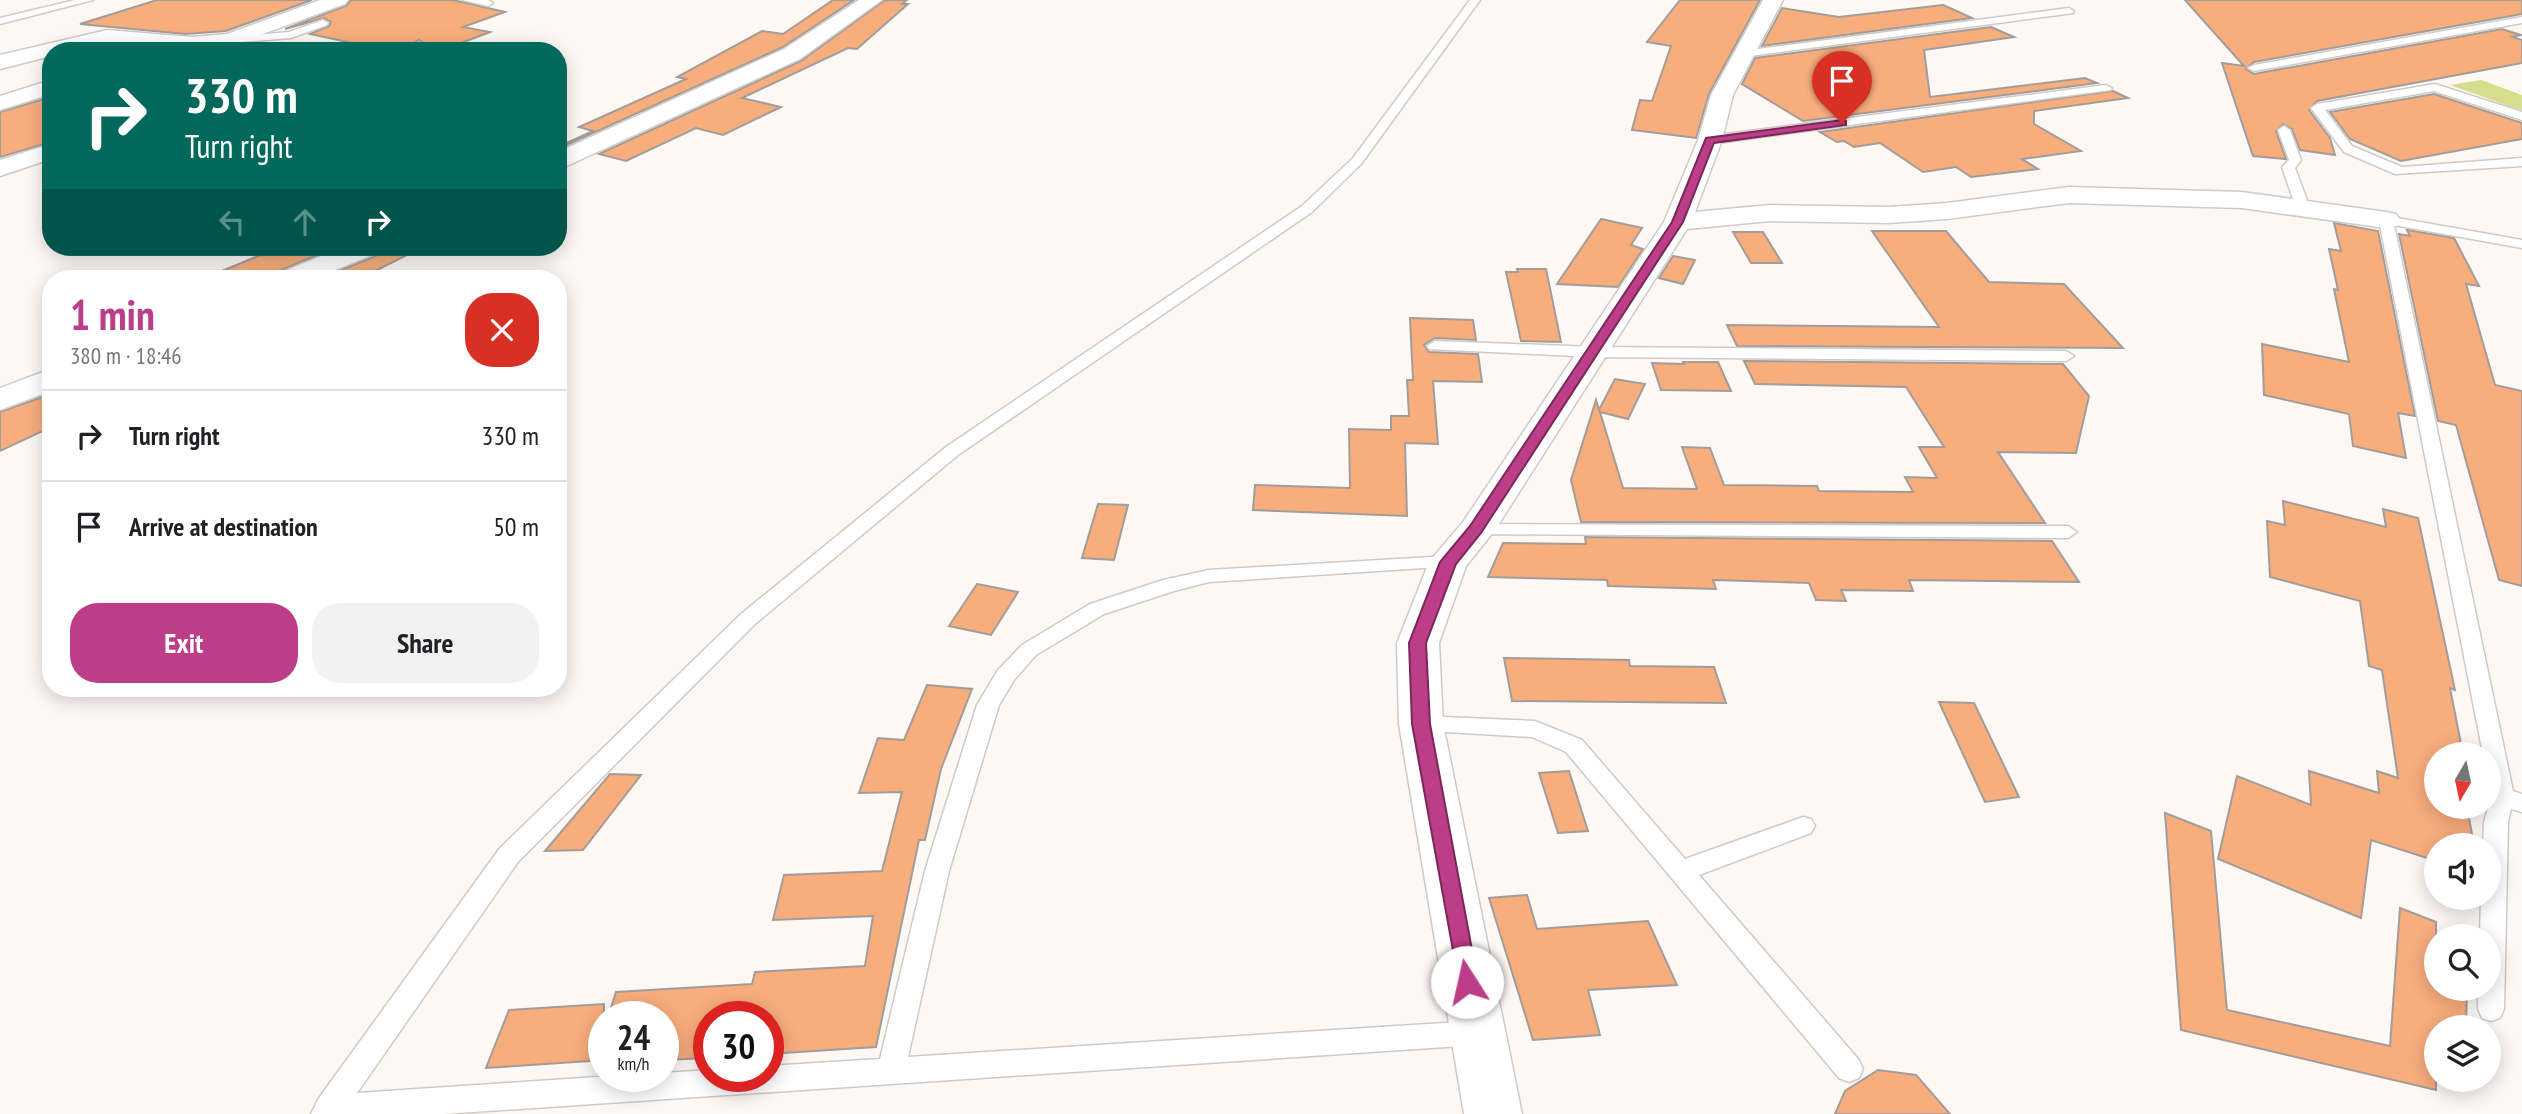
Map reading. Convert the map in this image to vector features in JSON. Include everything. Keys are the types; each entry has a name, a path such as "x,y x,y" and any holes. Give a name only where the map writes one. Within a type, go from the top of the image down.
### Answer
{"street":[{"path":"245,42 338,0"},
{"path":"567,158 792,54 872,0"},
{"path":"1493,1114 1421,724 1418,643 1448,562 1476,530 1678,222 1710,140 1722,95 1773,0"},
{"path":"82,42 107,36 186,42"},
{"path":"0,62 42,52"},
{"path":"0,103 42,90"},
{"path":"0,168 42,154"},
{"path":"1678,222 1770,214 1889,215 1935,212 2069,195 2242,200 2386,220"},
{"path":"311,270 345,256"},
{"path":"0,400 42,383"}],"lane":[{"path":"0,21 88,0"},
{"path":"468,0 488,3"},
{"path":"327,1111 509,855 748,619 952,451 1307,209 1357,160 1475,0"},
{"path":"1743,54 2069,11"},
{"path":"2254,68 2522,20"},
{"path":"254,42 291,35 323,23"},
{"path":"2522,116 2435,87 2317,108 2348,149 2400,171 2522,162"},
{"path":"1710,140 2106,88"},
{"path":"2284,130 2295,160 2288,167 2303,208"},
{"path":"2491,1009 2496,822 2512,800 2386,220 2522,244"},
{"path":"1435,346 1594,352 2066,356"},
{"path":"1476,530 2068,532"},
{"path":"891,1071 937,871 988,705 1006,675 1029,650 1097,609 1170,584 1209,576 1448,562"},
{"path":"1421,724 1535,729 1574,746 1849,1069"},
{"path":"1681,871 1803,826"},
{"path":"327,1111 1477,1033"}],"green space":[{"path":"2481,80 2522,95 2522,111 2450,85"}],"building":[{"path":"157,0 312,0 226,31 185,34 80,24"},
{"path":"351,0 453,0 505,12 463,27 490,32 464,42 347,42 310,34 329,26 331,22 324,18 285,29 346,6"},
{"path":"833,0 854,0 783,47 567,145 593,131 579,127 686,79 677,77 762,31 783,34"},
{"path":"885,0 907,0 902,4 908,4 857,49 848,48 742,98 781,107 723,135 696,128 626,161 599,154 801,61"},
{"path":"1680,0 1760,0 1709,94 1696,138 1632,130 1640,100 1652,101 1671,46 1647,42"},
{"path":"2185,0 2522,0 2522,14 2254,62 2246,69 2254,74 2502,29 2521,35 2512,37 2522,40 2522,63 2317,101 2309,110 2330,138 2335,155 2300,150 2292,129 2283,124 2276,131 2286,159 2253,156 2222,63 2244,66"},
{"path":"1943,5 1972,18 1762,46 1782,8 1839,17"},
{"path":"1991,27 2014,37 1924,50 1930,97 2085,78 2097,83 1803,121 1742,84 1755,58"},
{"path":"2113,91 2128,98 2034,111 2034,124 2081,151 2022,159 2038,169 1971,177 1956,167 1923,172 1880,143 1854,147 1844,141 1837,142 1820,132"},
{"path":"2434,94 2522,123 2522,139 2401,161 2350,139 2330,112"},
{"path":"42,100 42,145 0,157 0,112"},
{"path":"1601,219 1642,228 1631,245 1643,249 1618,287 1557,284"},
{"path":"2334,223 2378,231 2415,416 2398,413 2406,458 2353,446 2349,414 2264,395 2262,344 2349,362 2329,249 2341,251"},
{"path":"2407,230 2454,238 2479,286 2466,284 2495,385 2522,391 2522,586 2499,580 2456,425 2438,421 2399,234 2410,236"},
{"path":"1872,231 1946,231 1989,282 2064,284 2123,348 1737,346 1727,325 1939,327"},
{"path":"1733,232 1763,232 1782,263 1751,263"},
{"path":"258,256 315,256 281,270 224,270"},
{"path":"376,256 405,256 377,270 341,270"},
{"path":"1673,256 1695,260 1683,284 1659,278"},
{"path":"1517,269 1546,269 1561,342 1521,341 1506,272 1518,272"},
{"path":"1410,318 1473,320 1476,340 1435,338 1424,345 1429,352 1478,354 1482,382 1433,381 1438,444 1405,443 1407,516 1253,510 1255,485 1350,488 1349,429 1391,430 1391,416 1409,416 1407,380 1413,380"},
{"path":"1744,361 2063,364 2089,396 2076,453 1998,452 2045,523 1581,522 1571,480 1596,400 1599,410 1615,379 1645,384 1628,419 1600,412 1623,488 1697,489 1682,447 1710,448 1724,485 1817,486 1819,491 1913,492 1905,477 1937,478 1919,447 1944,447 1906,387 1755,384"},
{"path":"1683,362 1718,362 1731,391 1661,390 1652,363 1684,364"},
{"path":"42,397 42,431 0,451 0,412"},
{"path":"2283,501 2386,527 2383,509 2418,518 2455,690 2450,688 2461,742 2424,742 2424,819 2469,819 2472,833 2424,833 2424,857 2371,840 2361,918 2218,859 2237,776 2311,805 2309,771 2379,793 2377,771 2398,778 2382,670 2369,666 2360,601 2270,577 2267,521 2285,525"},
{"path":"1098,504 1128,505 1114,560 1082,558"},
{"path":"1585,537 2052,541 2079,582 1909,580 1913,591 1841,590 1846,601 1816,600 1809,583 1713,580 1716,589 1608,586 1607,580 1488,577 1503,543 1586,544"},
{"path":"977,584 1018,592 991,635 949,626"},
{"path":"1504,658 1629,660 1630,666 1714,667 1726,703 1512,701"},
{"path":"927,685 972,689 941,769 925,840 919,840 876,1047 784,1053 784,1001 693,1001 693,1059 679,1059 679,1001 613,1001 616,992 752,984 755,972 865,966 873,916 773,920 784,875 882,871 902,792 859,793 878,738 904,740"},
{"path":"1939,702 1974,703 2019,797 1985,802"},
{"path":"1569,771 1588,831 1558,833 1539,773"},
{"path":"610,774 641,775 583,850 545,851"},
{"path":"2165,813 2211,831 2227,1010 2390,1046 2400,908 2436,922 2424,924 2424,1001 2467,1001 2466,1015 2424,1015 2424,1087 2181,1030"},
{"path":"1527,895 1537,929 1648,921 1677,985 1588,990 1600,1035 1533,1040 1489,898"},
{"path":"588,1005 588,1061 486,1068 509,1010"},
{"path":"1878,1070 1916,1075 1950,1114 1835,1114 1845,1091"}],"route":[{"path":"1467,982 1421,724 1418,643 1448,562 1476,530 1678,222 1710,140 1842,123"}]}
